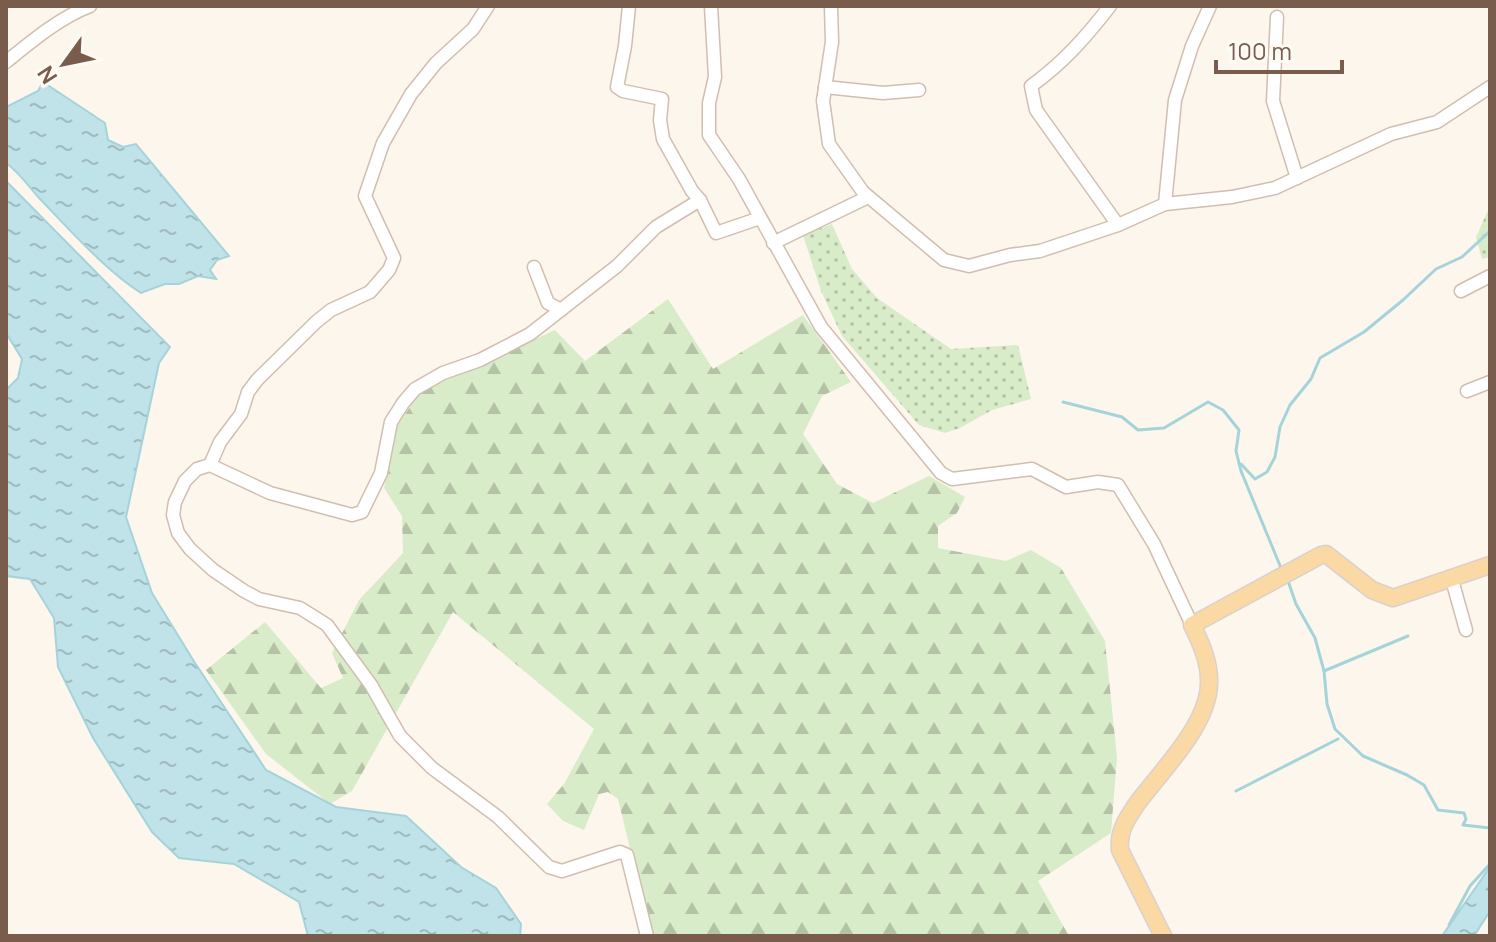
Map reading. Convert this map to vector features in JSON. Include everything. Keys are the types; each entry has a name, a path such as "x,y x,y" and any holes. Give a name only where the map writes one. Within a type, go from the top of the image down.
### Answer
{"main road":[{"path":"1163,936 1120,850 1119,836 1130,814 1192,732 1207,702 1209,683 1205,651 1192,625 1326,554 1372,590 1393,598 1490,565"}],"street":[{"path":"6,62 34,39 90,6"},
{"path":"210,465 220,442 241,414 248,392 257,380 307,329 331,310 370,292 389,270 394,258 365,196 383,143 411,94 436,63 473,29 488,6"},
{"path":"629,6 617,87 662,99 660,120 663,139 716,233 760,218"},
{"path":"711,6 715,77 709,103 709,135 739,179 821,327 941,473 952,479 1032,469 1066,487 1098,482 1118,485 1154,544 1192,625"},
{"path":"831,6 832,42 823,101 829,144 851,179 868,197 944,260 961,266 1040,251 1118,225 1165,204 1275,188 1391,134 1437,122 1490,87"},
{"path":"1110,6 1086,38 1056,68 1031,86 1036,110 1118,225"},
{"path":"1165,204 1175,100 1204,9"},
{"path":"1277,17 1273,101 1297,178"},
{"path":"825,87 883,93 919,90"},
{"path":"773,243 868,197"},
{"path":"647,936 624,852 562,871 549,867 498,817 432,768 400,736 371,685 327,625 300,608 259,599 213,570 178,533 173,515 175,502 191,475 197,469 210,465 270,493 352,515 362,512 381,473 391,422 415,389 430,379 516,342 617,266 656,227 700,200"},
{"path":"534,267 548,303 561,310"},
{"path":"1461,291 1490,276"},
{"path":"1467,391 1490,382"},
{"path":"1452,580 1466,630"}],"green space":[{"path":"1490,206 1490,257 1482,259 1476,237"},
{"path":"832,224 852,269 877,298 951,349 1018,345 1031,399 992,410 945,433 919,425 842,336 821,291 803,235"},
{"path":"668,299 713,369 803,315 851,382 822,396 803,434 837,484 873,503 929,476 965,497 957,513 938,526 938,548 1006,561 1031,550 1061,568 1105,641 1117,757 1111,833 1038,881 1069,936 651,936 618,799 608,792 599,794 584,830 563,821 547,804 564,784 594,729 453,612 352,791 330,804 266,754 206,670 265,622 321,688 343,678 332,653 359,600 403,553 402,516 384,488 395,429 420,392 555,330 585,361"}],"water":[{"path":"43,82 105,123 108,140 123,147 136,144 229,256 217,260 210,270 216,279 198,276 141,293 88,249 6,163 6,107 38,91"},
{"path":"6,181 170,347 159,363 126,517 152,593 266,770 336,807 406,816 461,867 496,888 521,924 520,936 308,936 299,902 234,864 179,858 152,832 93,738 58,667 54,618 30,579 6,576 6,390 18,378 22,359 6,333"},
{"path":"1490,867 1490,911 1474,936 1442,936"}],"waterway":[{"path":"1241,464 1255,479 1267,472 1275,457 1280,427 1290,405 1311,379 1320,358 1364,332 1436,269 1462,257 1490,231"},
{"path":"1063,402 1122,417 1138,430 1164,428 1208,402 1223,410 1239,430 1236,451 1241,471 1281,568"},
{"path":"1287,578 1296,604 1315,638 1324,671 1327,704 1335,729 1363,756 1424,785 1438,810 1464,813 1466,819 1463,825 1490,828"},
{"path":"1324,671 1408,636"},
{"path":"1236,791 1338,739"},
{"path":"1449,925 1470,886 1490,864"}]}
